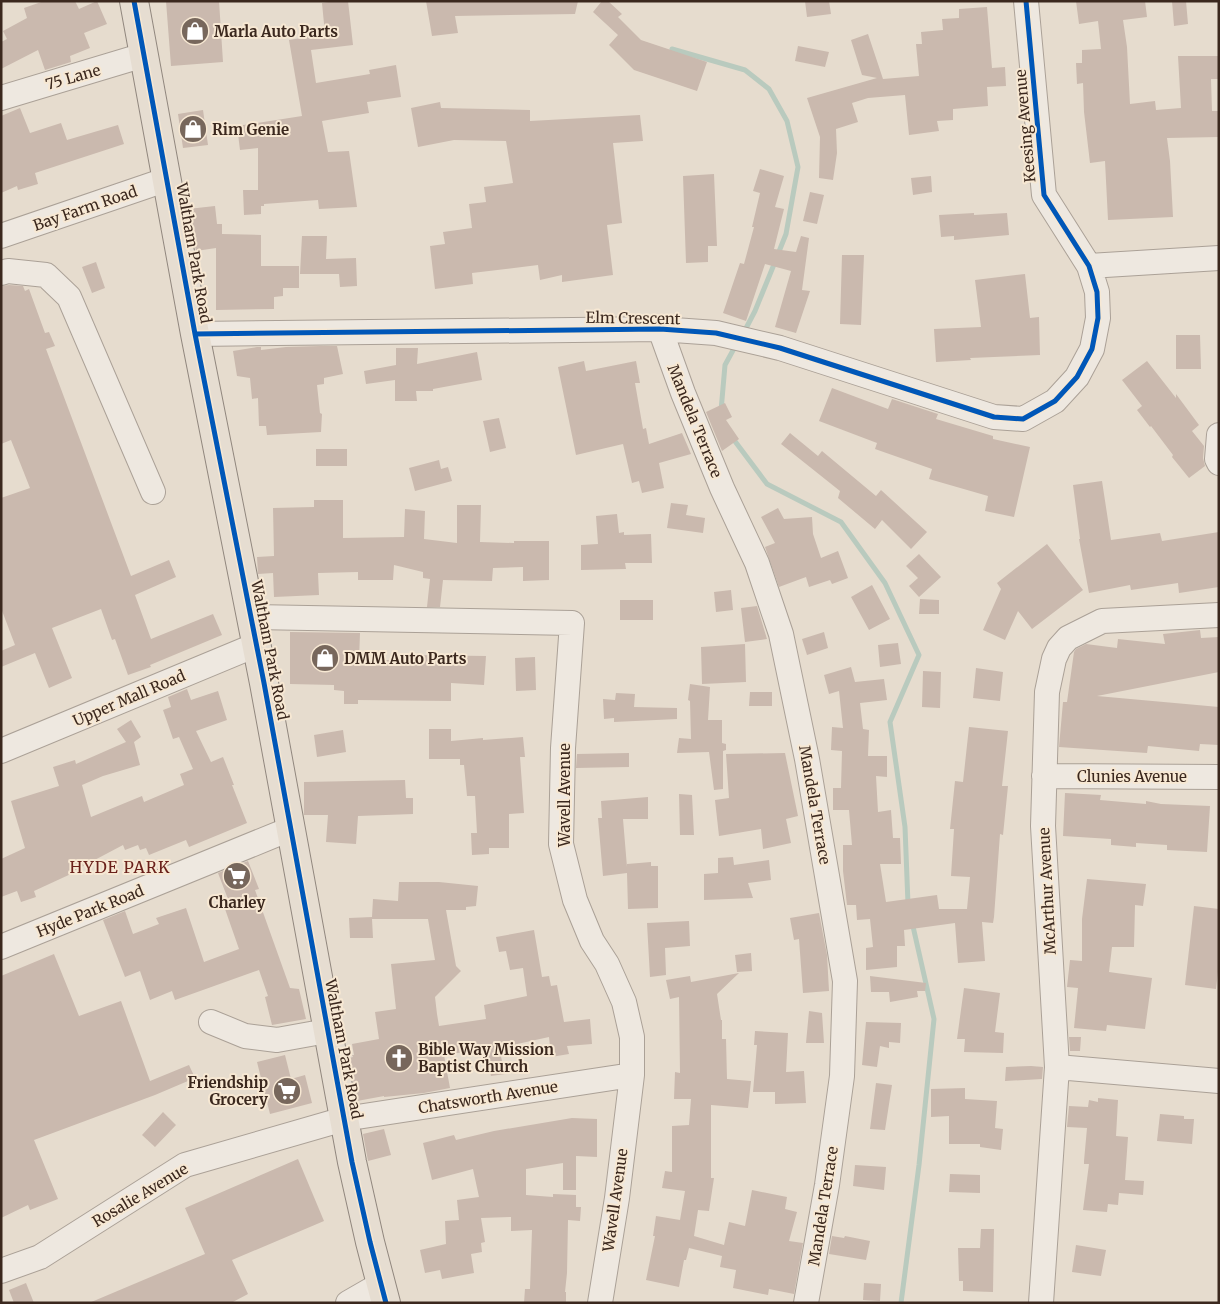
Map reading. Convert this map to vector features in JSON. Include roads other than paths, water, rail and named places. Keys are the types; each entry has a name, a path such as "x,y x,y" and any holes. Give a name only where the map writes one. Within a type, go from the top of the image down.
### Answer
{"main road":[{"name":"Waltham Park Road","path":"134,1 195,334 251,617 344,1119 370,1242 384,1294"}],"street":[{"name":"Keesing Avenue","path":"1026,1 1044,195 1090,266"},
{"name":"75 Lane","path":"1,98 144,55"},
{"name":"Bay Farm Road","path":"1,236 168,179"},
{"path":"1090,266 1219,258"},
{"name":"Elm Crescent","path":"195,334 660,329 716,333 780,348 994,417 1024,419 1055,401 1078,377 1092,349 1098,318 1097,292 1090,266"},
{"path":"1,273 8,271 46,275 69,297 154,492"},
{"name":"Mandela Terrace","path":"660,329 683,393 722,488 758,563 781,634 808,758 845,981 842,1076 827,1185 806,1303"},
{"path":"1219,436 1217,459 1219,463"},
{"name":"McArthur Avenue","path":"1041,1303 1057,1068 1043,826 1047,692 1054,660 1059,648 1068,638 1102,622 1219,615"},
{"name":"Wavell Avenue","path":"251,617 572,623 563,748 561,844 575,900 592,941 607,964 624,1002 632,1037 632,1075 617,1198 600,1303"},
{"name":"Upper Mall Road","path":"1,751 256,645"},
{"name":"Clunies Avenue","path":"1044,776 1219,777"},
{"name":"Hyde Park Road","path":"1,947 290,830"},
{"path":"211,1022 245,1036 277,1040 327,1031"},
{"path":"1057,1068 1219,1081"},
{"name":"Chatsworth Avenue","path":"344,1119 632,1075"},
{"name":"Rosalie Avenue","path":"1,1271 40,1257 185,1165 344,1119"},
{"path":"348,1303 384,1294"}],"waterway":[{"path":"672,49 745,70 769,89 787,121 798,167 786,234 778,254"},
{"path":"743,334 755,311 775,262"},
{"path":"721,411 725,365 737,343"},
{"path":"731,436 767,484 841,522 885,583 919,655 890,722 905,827 908,904"},
{"path":"901,1303 919,1165 934,1019 912,922"}],"place":[{"name":"Marla Auto Parts","path":"195,31"},
{"name":"Rim Genie","path":"193,129"},
{"name":"DMM Auto Parts","path":"325,658"},
{"name":"Charley","path":"237,876"},
{"name":"Bible Way Mission Baptist Church","path":"399,1058"},
{"name":"Friendship Grocery","path":"287,1091"}],"district":[{"name":"HYDE PARK","path":"120,867"}]}
